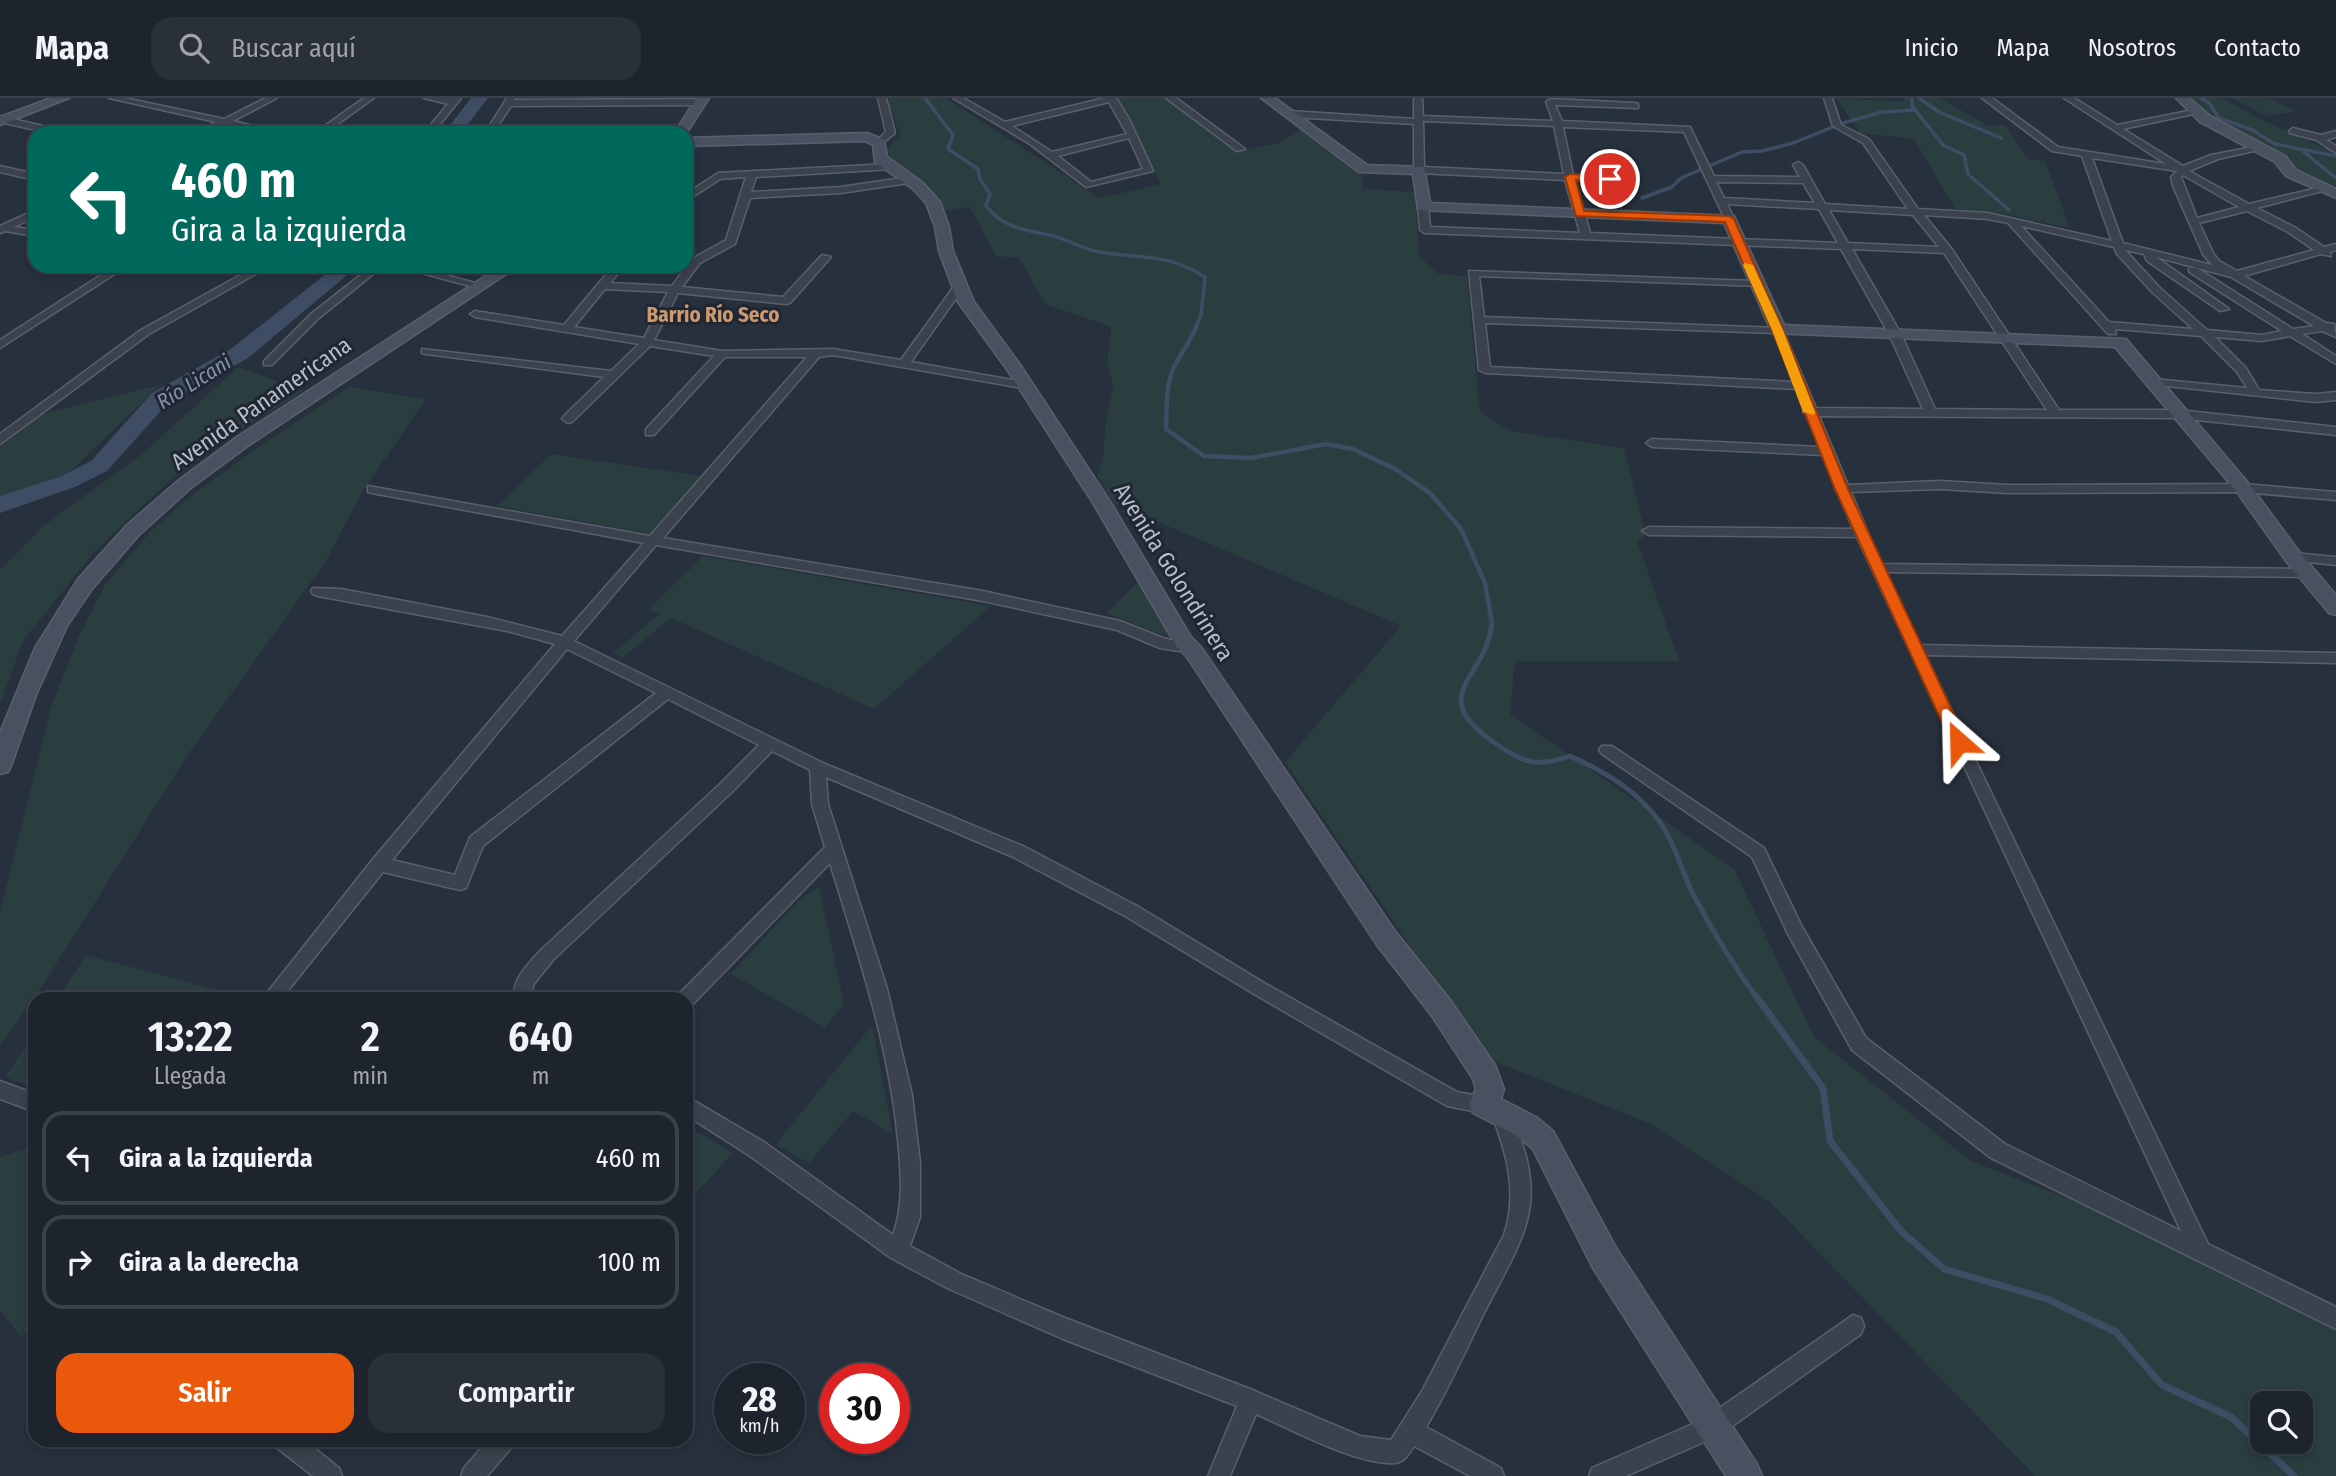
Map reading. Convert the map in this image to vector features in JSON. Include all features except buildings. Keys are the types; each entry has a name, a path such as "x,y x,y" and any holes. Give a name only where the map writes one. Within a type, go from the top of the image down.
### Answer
{"street":[{"path":"1,119 50,98"},
{"path":"1,119 63,98"},
{"path":"113,98 248,126"},
{"path":"215,126 273,98"},
{"path":"329,126 370,98"},
{"path":"428,98 456,100"},
{"path":"693,142 855,136 874,139 878,143 891,133 882,98"},
{"path":"957,98 1052,155 1089,185 1148,171 1112,99 1005,125"},
{"path":"1170,98 1240,149"},
{"path":"1267,98 1364,169 1629,180"},
{"path":"1418,98 1419,170 1425,230 1947,250"},
{"path":"1828,98 1838,127 1866,141 1914,210 1947,250 2055,413"},
{"path":"1986,98 2055,149 2086,155 2183,169 2260,147"},
{"path":"2070,99 2085,98"},
{"path":"2182,98 2205,119 2280,159 2291,173 2330,191"},
{"path":"2070,99 2183,169 2336,258"},
{"path":"434,126 456,100"},
{"path":"493,126 509,100 701,100"},
{"path":"684,126 701,100"},
{"path":"1586,237 1558,123 1550,102 1635,106"},
{"path":"2116,128 2195,111"},
{"path":"1290,114 1687,129 1778,330 1809,412 1876,568 2201,1251"},
{"path":"1,119 31,126"},
{"path":"2293,131 2321,138 2336,134"},
{"path":"1052,155 1132,135"},
{"path":"2321,138 2324,144 2336,150"},
{"name":"Avenida Golondrinera","path":"878,143 880,159 927,195 938,212 946,251 959,288 1102,503 1184,642 1201,662 1386,938 1441,1008 1485,1074 1492,1109"},
{"path":"2086,155 2121,252 2138,272 2208,334 2242,370 2254,391"},
{"path":"1798,165 1895,334 1930,413"},
{"path":"693,193 718,176 890,167"},
{"path":"0,169 28,175"},
{"path":"2183,169 2176,177 2208,254 2215,263 2333,329"},
{"path":"11,179 22,174"},
{"path":"693,265 731,242 752,174"},
{"path":"1709,179 1807,180"},
{"path":"746,195 841,190 909,180"},
{"path":"2195,221 2248,207 2330,191"},
{"path":"1721,201 1914,210 2010,220 2236,275 2336,247"},
{"path":"1423,207 1729,219"},
{"path":"1,228 28,216"},
{"path":"2010,220 2120,342 2178,414 2244,488 2293,557 2336,608"},
{"path":"1,228 28,232"},
{"path":"2149,252 2151,259 2224,309"},
{"path":"602,286 675,289 786,301 826,257"},
{"path":"2179,260 2336,360"},
{"path":"0,345 111,273"},
{"path":"0,440 145,332 252,273"},
{"path":"268,362 315,316 369,273"},
{"path":"428,273 481,286"},
{"name":"Avenida Panamericana","path":"0,766 20,700 60,621 85,584 130,532 184,485 235,446 500,273"},
{"path":"567,328 613,273"},
{"path":"568,418 647,342 675,289 687,273"},
{"path":"1756,284 1473,273 1485,370 1800,386"},
{"path":"904,364 959,288"},
{"path":"475,314 722,354 833,352 1023,385"},
{"path":"1479,320 2120,342"},
{"path":"2105,326 2262,338 2333,329"},
{"path":"426,351 615,374"},
{"path":"650,432 722,354"},
{"path":"277,992 379,864 565,642 816,354"},
{"path":"2153,382 2316,398 2336,396"},
{"path":"1809,412 2178,414 2336,431"},
{"path":"1652,443 1826,451"},
{"path":"1841,489 1940,485 2008,489 2244,488 2336,495"},
{"path":"372,489 655,541 983,596 1120,626 1160,643 1179,646 1184,642"},
{"path":"1649,531 1861,533"},
{"path":"2293,557 2336,561"},
{"path":"1876,568 2057,568 2135,572 2306,573"},
{"path":"318,591 350,593 403,608 534,631 565,642 818,767 1019,852 1132,911 1259,989 1454,1100 1492,1109 1526,1126 1543,1140 1604,1257 1745,1476"},
{"path":"1915,650 2336,658"},
{"path":"379,864 460,883 477,842 666,693"},
{"path":"522,992 528,976 547,955 725,789 769,744"},
{"path":"1607,750 1758,853 1794,929 1859,1044 1998,1151 2336,1318"},
{"path":"818,767 820,804 878,989 903,1095 910,1163 910,1217 898,1251"},
{"path":"692,992 833,850"},
{"path":"0,1090 28,1100"},
{"path":"693,1109 757,1149 898,1251 954,1280 1063,1328 1250,1400 1360,1447 1396,1452 1412,1432 1482,1295 1514,1241 1520,1210 1520,1171 1492,1109"},
{"path":"1600,1476 1712,1427 1853,1326"},
{"path":"1219,1476 1250,1400"},
{"path":"1412,1432 1493,1476"},
{"path":"294,1447 331,1476"},
{"path":"472,1476 497,1447"}],"shaded area":[{"path":"890,98 946,98 1100,198 1161,184 1115,98 1165,98 1236,152 1278,143 1301,130 1362,174 1363,189 1415,192 1419,256 1437,273 1467,277 1480,412 1511,431 1624,448 1646,535 1637,541 1679,661 1515,661 1510,714 1734,869 1814,1037 1971,1161 2072,1200 2283,1297 2336,1328 2336,1476 2035,1476 1770,1202 1653,1125 1486,1058 1285,762 1401,626 1114,503 1097,476 1103,458 1105,428 1113,386 1107,362 1111,327 1045,304 1019,258 996,256 970,207 941,211 887,158 887,150 900,135 888,102"},
{"path":"1836,98 1904,102 1904,98 1940,98 1987,125 2005,125 2028,159 2045,161 2070,228 1994,212 1955,209 1914,139 1860,133"},
{"path":"2187,98 2222,98 2260,119 2336,153 2336,189 2302,173 2282,156 2213,120"},
{"path":"2230,98 2269,98 2297,111 2268,116"},
{"path":"238,367 304,391 254,421 169,481 95,551 23,641 0,705 0,570 43,526 142,454"},
{"path":"160,385 72,470 51,481 0,498 0,447 42,414"},
{"path":"349,387 426,399 361,494 326,561 187,756 39,992 28,992 28,1007 0,1045 0,913 50,710 78,638 104,586 149,533 187,499 254,450"},
{"path":"551,454 701,476 651,534 497,506"},
{"path":"703,556 991,606 874,709 671,618 622,658 613,653 659,614 649,609"},
{"path":"1139,581 1175,635 1162,635 1106,613"},
{"path":"819,886 844,1004 825,1028 731,974 799,900"},
{"path":"86,955 217,990 215,992 62,992"},
{"path":"872,1025 893,1135 853,1111 809,1163 775,1145"},
{"path":"28,1042 28,1085 5,1077"},
{"path":"693,1129 733,1153 693,1196"},
{"path":"28,1148 28,1330 21,1337 0,1310 0,1157"}],"waterway":[{"name":"Río Licani","path":"458,126 480,98"},
{"path":"925,98 953,135 948,149 978,169 980,179 990,194 986,206 1000,220 1095,251 1177,263 1205,277 1201,315 1195,329"},
{"path":"1912,98 1915,110"},
{"path":"1919,98 1939,112 2001,138"},
{"path":"2201,98 2209,103 2219,118 2252,130 2275,144 2336,156"},
{"path":"1642,198 1672,187 1681,178 1742,152 1762,151 1793,143 1843,123 1882,112 1915,110"},
{"path":"1915,110 1943,145 1964,155 1968,174 2009,210"},
{"path":"2304,152 2336,178"},
{"name":"Río Licani","path":"0,505 67,482 99,466 160,398 240,353 339,273"},
{"path":"1195,329 1171,374 1166,429 1204,456 1251,458 1326,444 1353,449 1395,469 1430,493 1461,529 1485,583 1492,622"},
{"path":"1492,622 1488,641 1464,686 1461,699 1464,713 1476,728 1517,757 1533,762 1549,762 1570,756 1612,778 1641,800 1664,828 1700,907 1757,998"},
{"path":"1756,996 1823,1088 1830,1141 1901,1231 1944,1269 2047,1299 2116,1332 2162,1385 2231,1417 2294,1476"}],"slow traffic":[{"path":"1748,265 1778,330 1809,412"}],"district":[{"name":"Barrio Río Seco","path":"713,315"}],"route":[{"path":"1610,179 1570,177 1580,214 1729,219 1778,330 1841,489 1959,742"}]}
